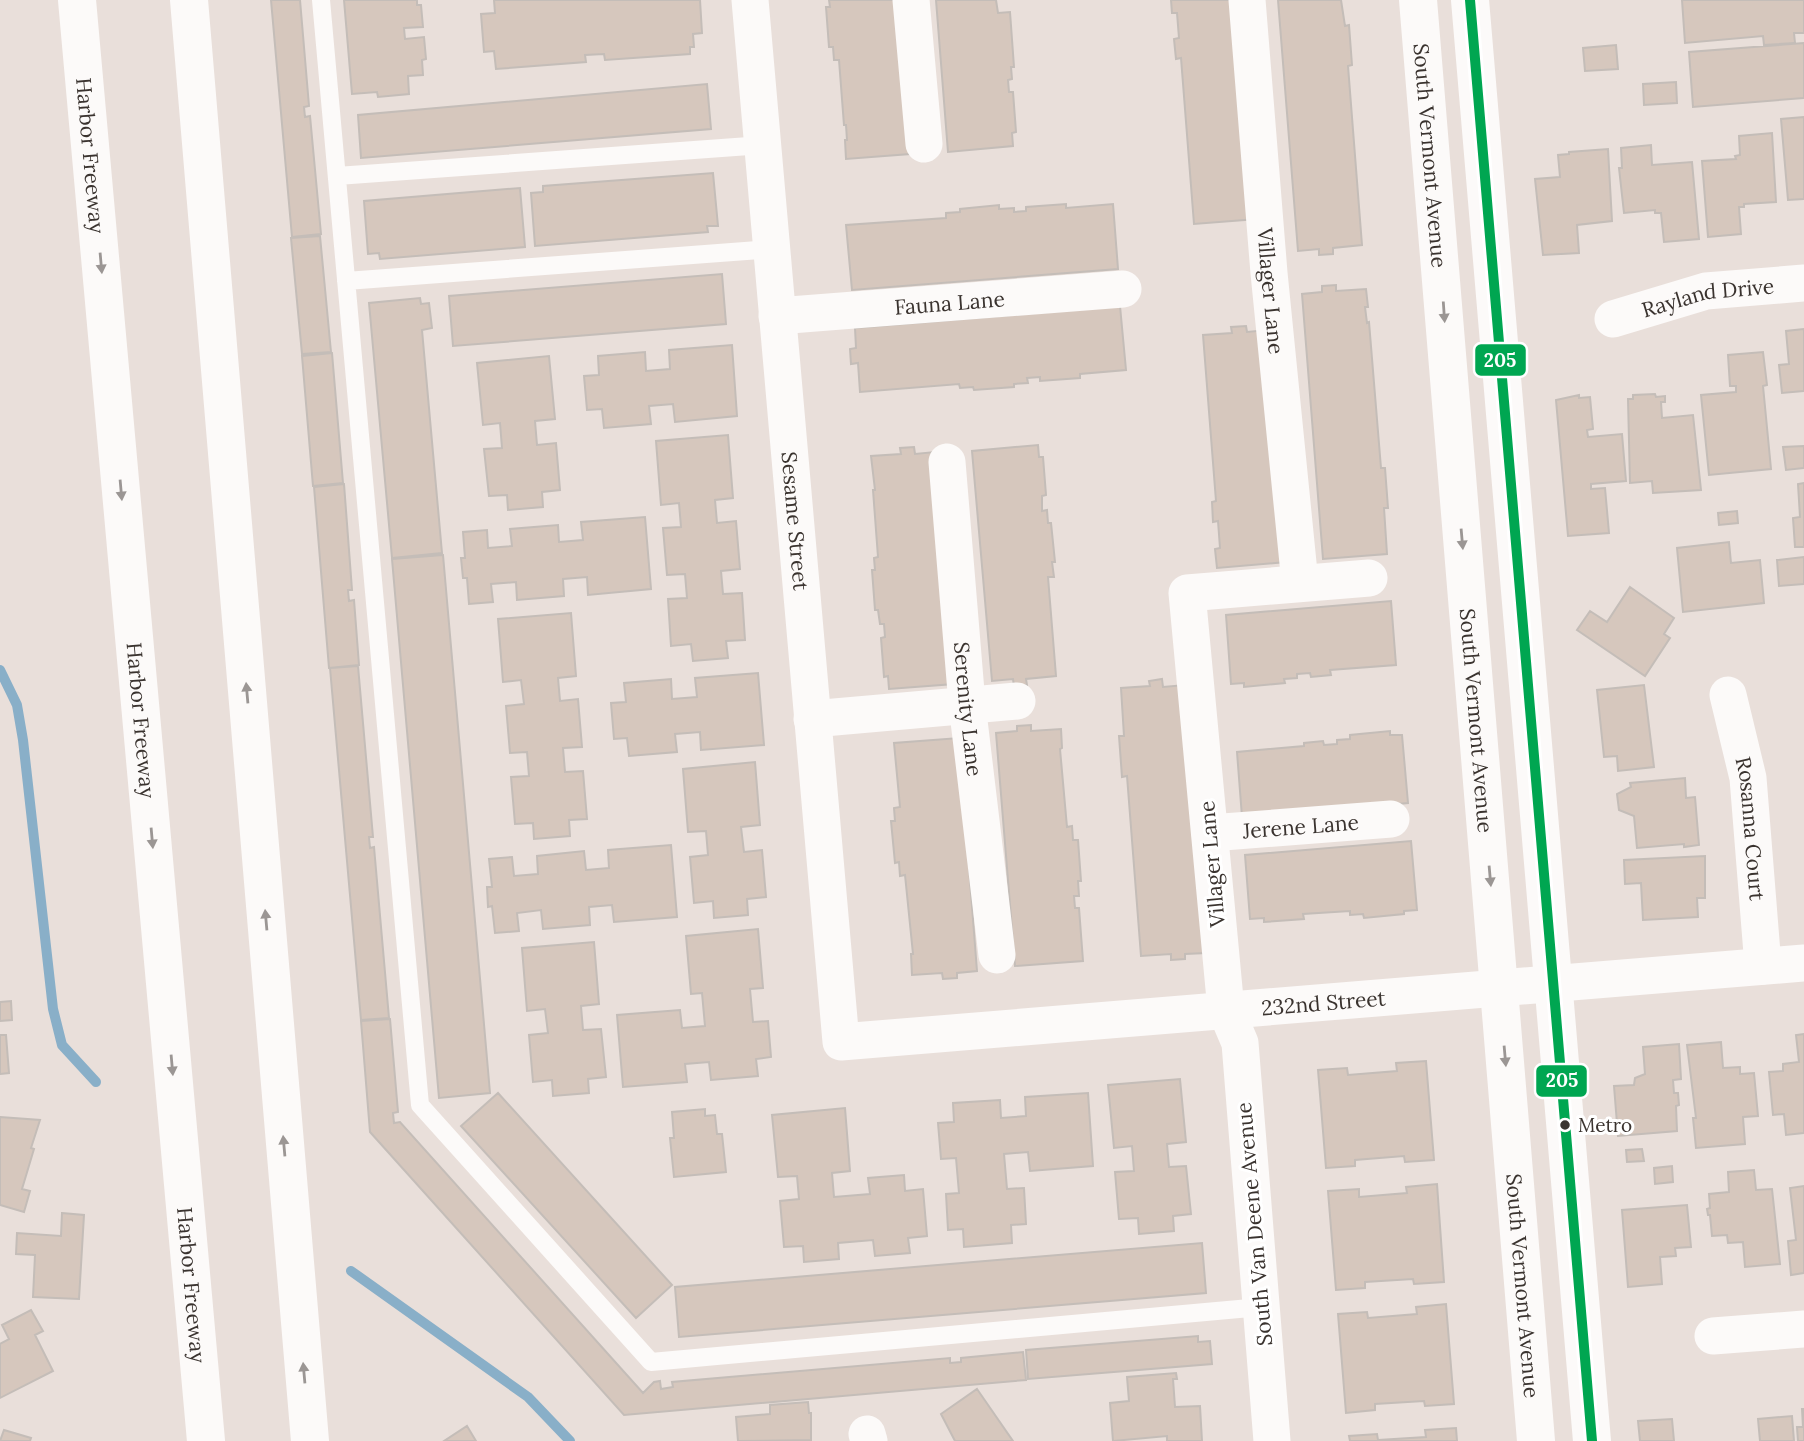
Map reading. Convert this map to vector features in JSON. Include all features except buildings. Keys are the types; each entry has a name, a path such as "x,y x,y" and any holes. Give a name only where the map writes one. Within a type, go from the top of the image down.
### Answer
{"main road":[{"name":"Harbor Freeway","path":"77,0 206,1441"},
{"path":"189,0 310,1441"},
{"name":"South Vermont Avenue","path":"1418,0 1536,1441"},
{"path":"1470,0 1592,1441"}],"street":[{"name":"Sesame Street","path":"750,0 841,1042"},
{"path":"911,0 924,144"},
{"name":"Villager Lane","path":"1226,1010 1187,593 1300,583 1269,273 1247,0"},
{"name":"Rayland Drive","path":"1612,319 1706,291 1804,283"},
{"name":"Fauna Lane","path":"777,316 1123,289"},
{"name":"Serenity Lane","path":"947,463 967,705 997,955"},
{"path":"1300,583 1369,578"},
{"name":"Rosanna Court","path":"1728,695 1748,778 1763,966"},
{"path":"812,719 1017,701"},
{"name":"Jerene Lane","path":"1210,833 1391,819"},
{"name":"232nd Street","path":"841,1042 1804,962"},
{"name":"South Van Deene Avenue","path":"1226,1010 1240,1043 1272,1441"},
{"path":"1713,1336 1804,1329"}],"lane":[{"path":"321,0 420,1105 651,1362 1261,1307"},
{"path":"337,176 763,145"},
{"path":"346,281 772,249"}],"waterway":[{"path":"0,670 17,705 23,740 53,1009 62,1045 96,1082"},
{"path":"351,1271 528,1397 570,1441"}],"transit line":[{"name":"205","path":"1470,0 1592,1441"}],"place":[{"name":"Metro","path":"1565,1125"}]}
